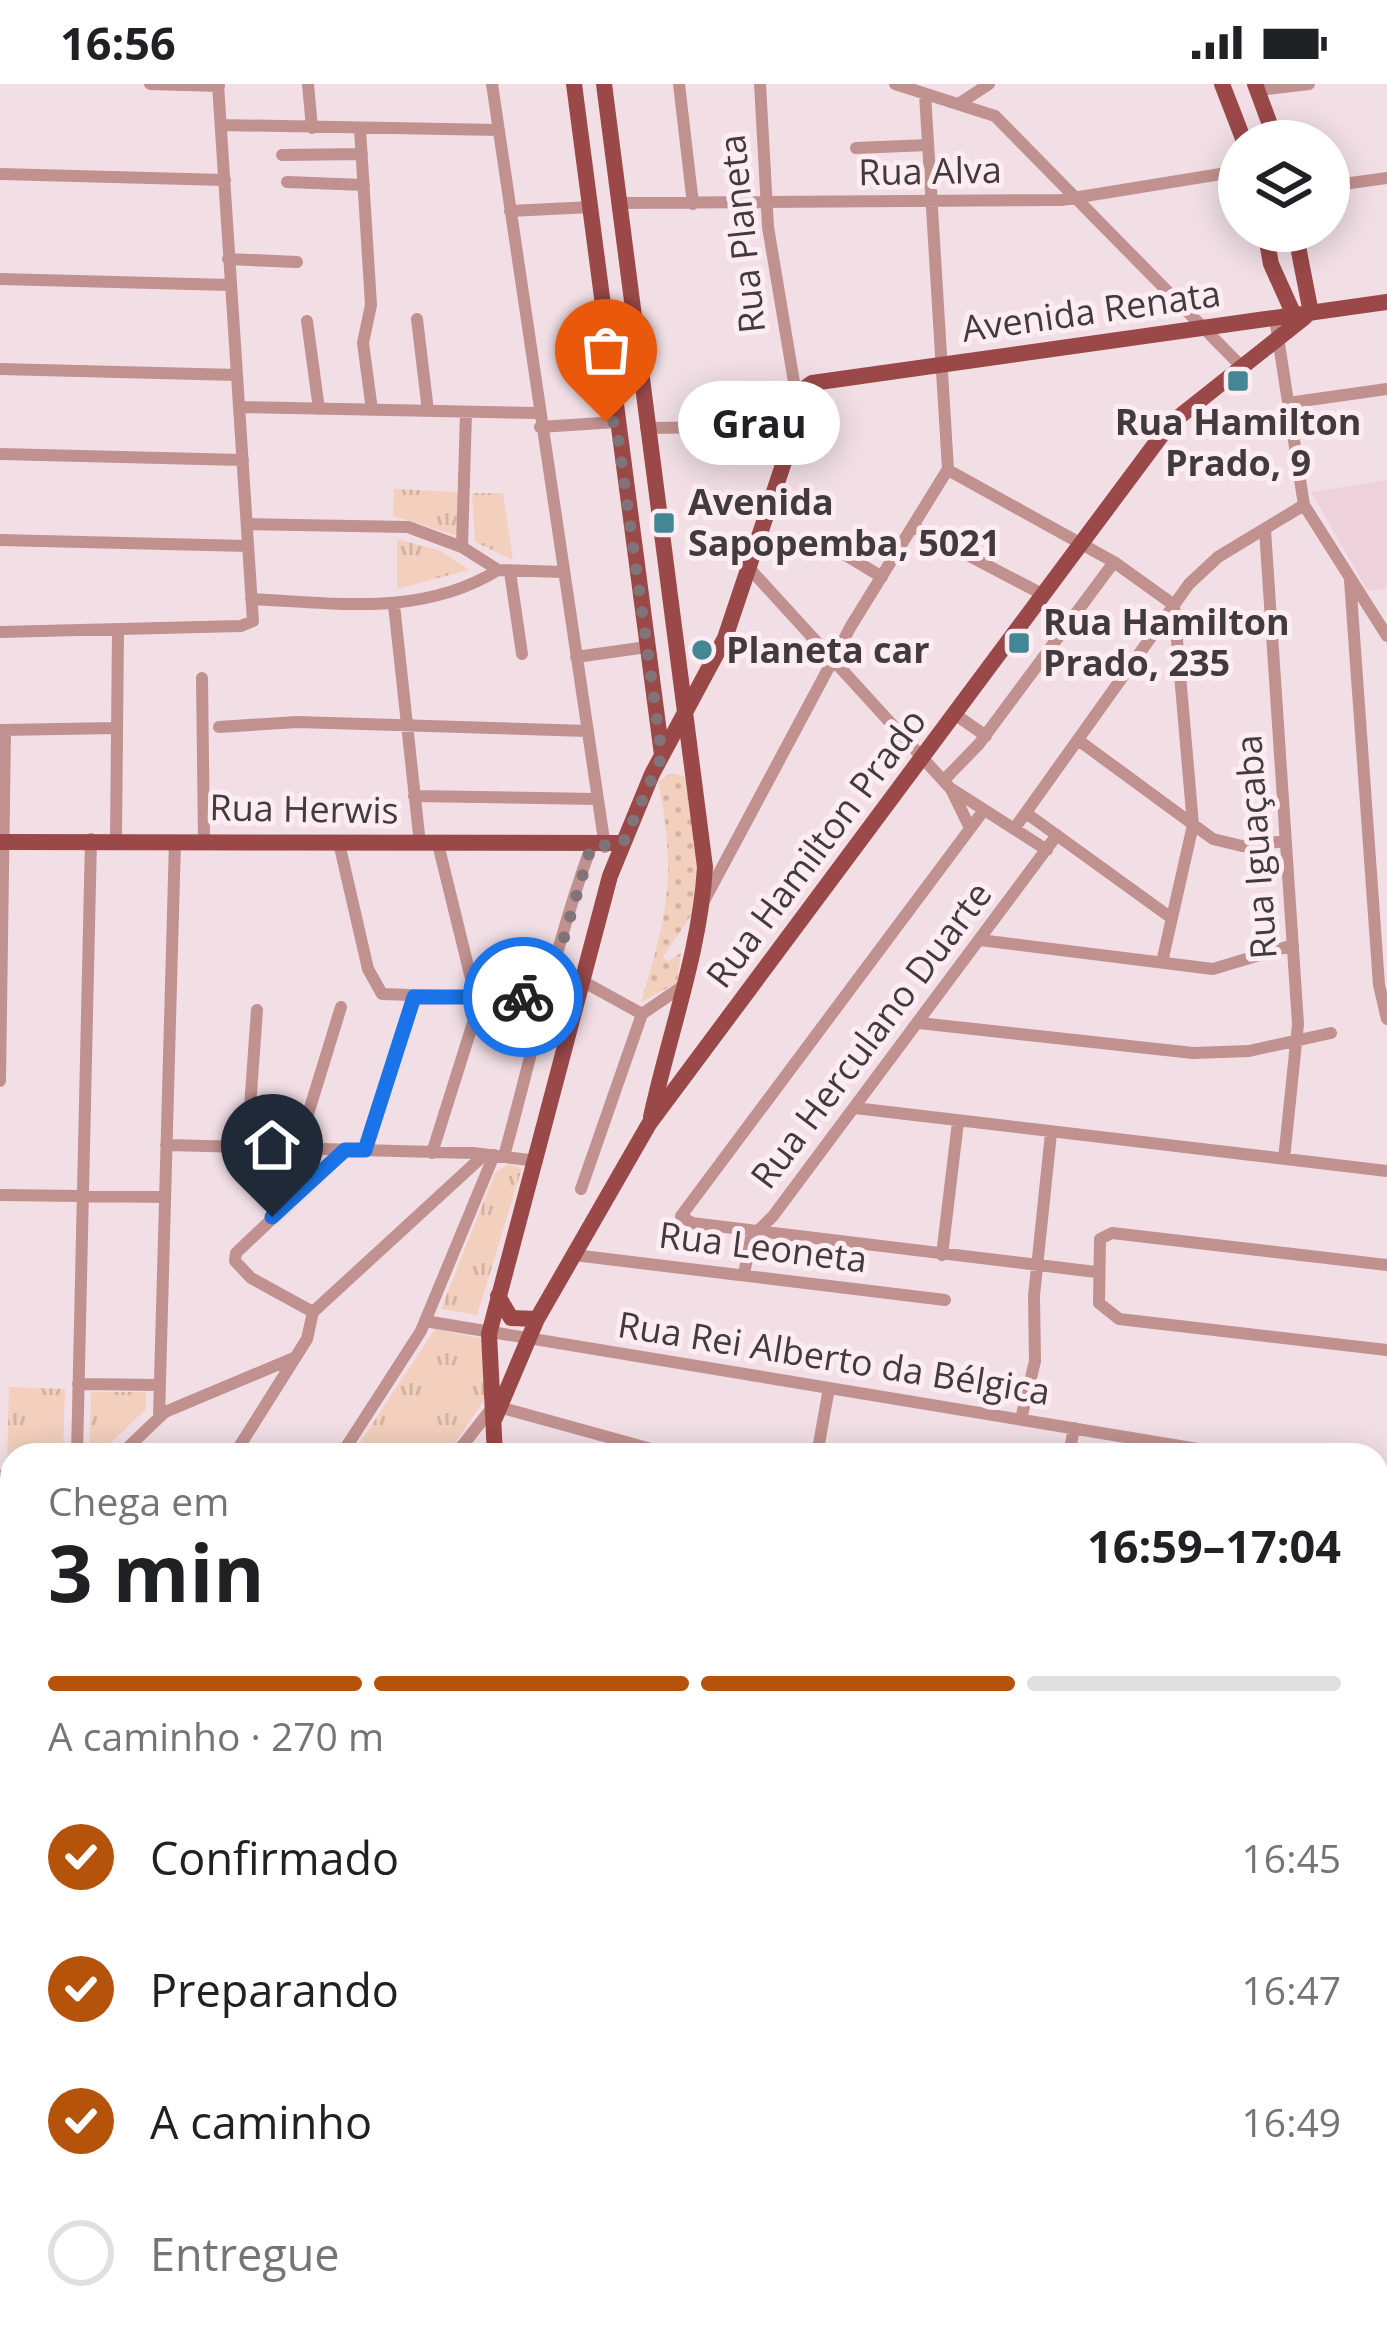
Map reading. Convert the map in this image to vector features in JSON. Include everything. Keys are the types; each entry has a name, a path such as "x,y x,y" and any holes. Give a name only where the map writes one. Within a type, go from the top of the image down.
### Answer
{"main road":[{"path":"574,84 662,756"},
{"path":"604,84 646,428 689,694 686,714 705,867 699,936 680,988 650,1124"},
{"path":"1222,84 1236,120"},
{"path":"1257,87 1269,120"},
{"path":"1269,252 1289,320"},
{"path":"1289,320 1299,252"},
{"path":"1271,264 1287,272 1301,262"},
{"name":"Avenida Renata","path":"798,385 1289,320 1387,302"},
{"name":"Rua Hamilton Prado","path":"494,1409 537,1319 650,1124 1170,424 1289,320"},
{"name":"Rua Planeta","path":"689,694 750,568 793,426 798,385"},
{"path":"495,1443 489,1334 584,982 609,848 686,714"},
{"path":"652,774 672,770 695,778"},
{"name":"Rua Herwis","path":"2,842 116,839 609,848"},
{"path":"498,1295 511,1318 537,1319"}],"street":[{"path":"0,632 250,625 219,85 150,84"},
{"path":"308,84 311,128"},
{"path":"349,1443 425,1322 494,1155 546,998 609,848 597,799 492,84"},
{"path":"679,84 693,204"},
{"name":"Rua Planeta","path":"760,84 766,204 798,385"},
{"path":"960,103 989,84"},
{"path":"1257,87 1309,84"},
{"path":"905,85 995,116 1210,328 1240,365"},
{"path":"703,902 834,656 948,470 925,94"},
{"path":"221,125 499,130"},
{"path":"360,129 371,305 363,343 372,410"},
{"path":"856,148 928,145"},
{"path":"282,155 362,154"},
{"path":"0,174 225,180"},
{"name":"Rua Alva","path":"619,203 1081,198 1218,175"},
{"path":"1350,183 1387,178"},
{"path":"287,182 364,185"},
{"path":"510,211 591,207"},
{"path":"228,259 297,262"},
{"path":"0,279 230,285"},
{"path":"417,319 428,411"},
{"path":"1289,320 1288,403 1304,505 1387,636"},
{"path":"307,321 319,409"},
{"path":"0,369 237,375"},
{"path":"1288,403 1387,389"},
{"path":"239,407 616,422"},
{"path":"462,547 466,413"},
{"path":"646,428 793,426"},
{"path":"0,454 242,460"},
{"path":"948,470 1114,562 1174,605 1193,825 1162,962"},
{"path":"1014,829 1204,568 1304,505"},
{"path":"247,524 396,526 462,547 504,571 522,654"},
{"path":"914,527 1044,595"},
{"name":"Rua Iguaçaba","path":"1264,530 1298,1039 1284,1159"},
{"path":"0,541 248,546"},
{"path":"830,545 882,577"},
{"path":"947,784 1114,562"},
{"path":"750,568 926,757 947,784 970,828"},
{"path":"251,599 394,605 466,588 504,571 563,572"},
{"path":"1350,580 1387,1019"},
{"path":"394,605 415,796 476,997 477,1013 432,1153"},
{"path":"116,839 118,630"},
{"path":"576,657 647,647"},
{"path":"202,678 204,841"},
{"path":"956,715 986,736"},
{"path":"219,727 297,722 587,731"},
{"path":"0,1081 2,730 118,728"},
{"path":"1078,740 1193,825 1228,844 1286,841"},
{"path":"947,784 1047,850"},
{"path":"415,796 597,799"},
{"path":"984,810 681,1216 692,1223 757,1232 1096,1272"},
{"path":"1026,813 1170,917"},
{"name":"Rua Herculano Duarte","path":"744,1274 749,1241 855,1108 1057,836"},
{"path":"77,1443 92,839"},
{"path":"159,1417 175,841"},
{"path":"339,843 368,969 382,994 579,1001"},
{"path":"980,940 1213,969 1293,945"},
{"path":"584,982 642,1014"},
{"path":"580,1189 642,1014 680,988"},
{"path":"365,1150 414,997"},
{"path":"297,1150 341,1007"},
{"path":"248,1150 257,1010"},
{"path":"919,1023 1193,1053 1250,1051 1331,1033"},
{"path":"855,1108 1387,1171"},
{"path":"942,1255 958,1122"},
{"path":"1021,1419 1035,1361 1037,1264 1052,1133"},
{"path":"166,1145 494,1155 537,1161"},
{"path":"313,1312 251,1278 235,1261 236,1252 345,1150"},
{"path":"242,1443 307,1339 313,1312 494,1155"},
{"path":"0,1195 164,1197"},
{"path":"1387,1265 1112,1233 1100,1238 1096,1272 1099,1304 1119,1319 1387,1350"},
{"name":"Rua Leoneta","path":"574,1256 945,1300"},
{"name":"Rua Rei Alberto da Bélgica","path":"425,1322 1163,1443"},
{"path":"132,1443 159,1417 296,1357"},
{"path":"78,1384 159,1385"},
{"path":"819,1443 829,1388"},
{"path":"465,1443 494,1409 590,1443"},
{"path":"1072,1443 1074,1428"}],"shaded area":[{"path":"1387,480 1387,588 1368,591 1311,492"}],"green space":[{"path":"394,489 458,492 460,532 454,535 393,516"},
{"path":"472,493 503,493 513,560 475,542"},
{"path":"397,539 441,551 469,570 397,589"},
{"path":"671,773 684,776 693,802 700,862 698,897 663,957 668,961 681,953 677,983 641,1002 667,893 667,842 658,782"},
{"path":"508,1164 522,1168 477,1315 441,1309 495,1173"},
{"path":"435,1329 479,1338 485,1345 486,1397 455,1443 360,1443"},
{"path":"9,1387 65,1389 63,1443 8,1443"},
{"path":"91,1392 146,1392 146,1409 111,1443 89,1443"}],"way so far":[{"path":"523,997 546,998 591,847 623,843 662,756 616,422 606,422"}],"place":[{"name":"Rua Hamilton Prado, 9","path":"1238,381"},
{"name":"Grau","path":"606,422"},
{"name":"Avenida Sapopemba, 5021","path":"664,523"},
{"name":"Rua Hamilton Prado, 235","path":"1019,643"},
{"name":"Planeta car","path":"702,650"}],"route":[{"path":"272,1217 345,1150 365,1150 414,997 523,997"}]}
